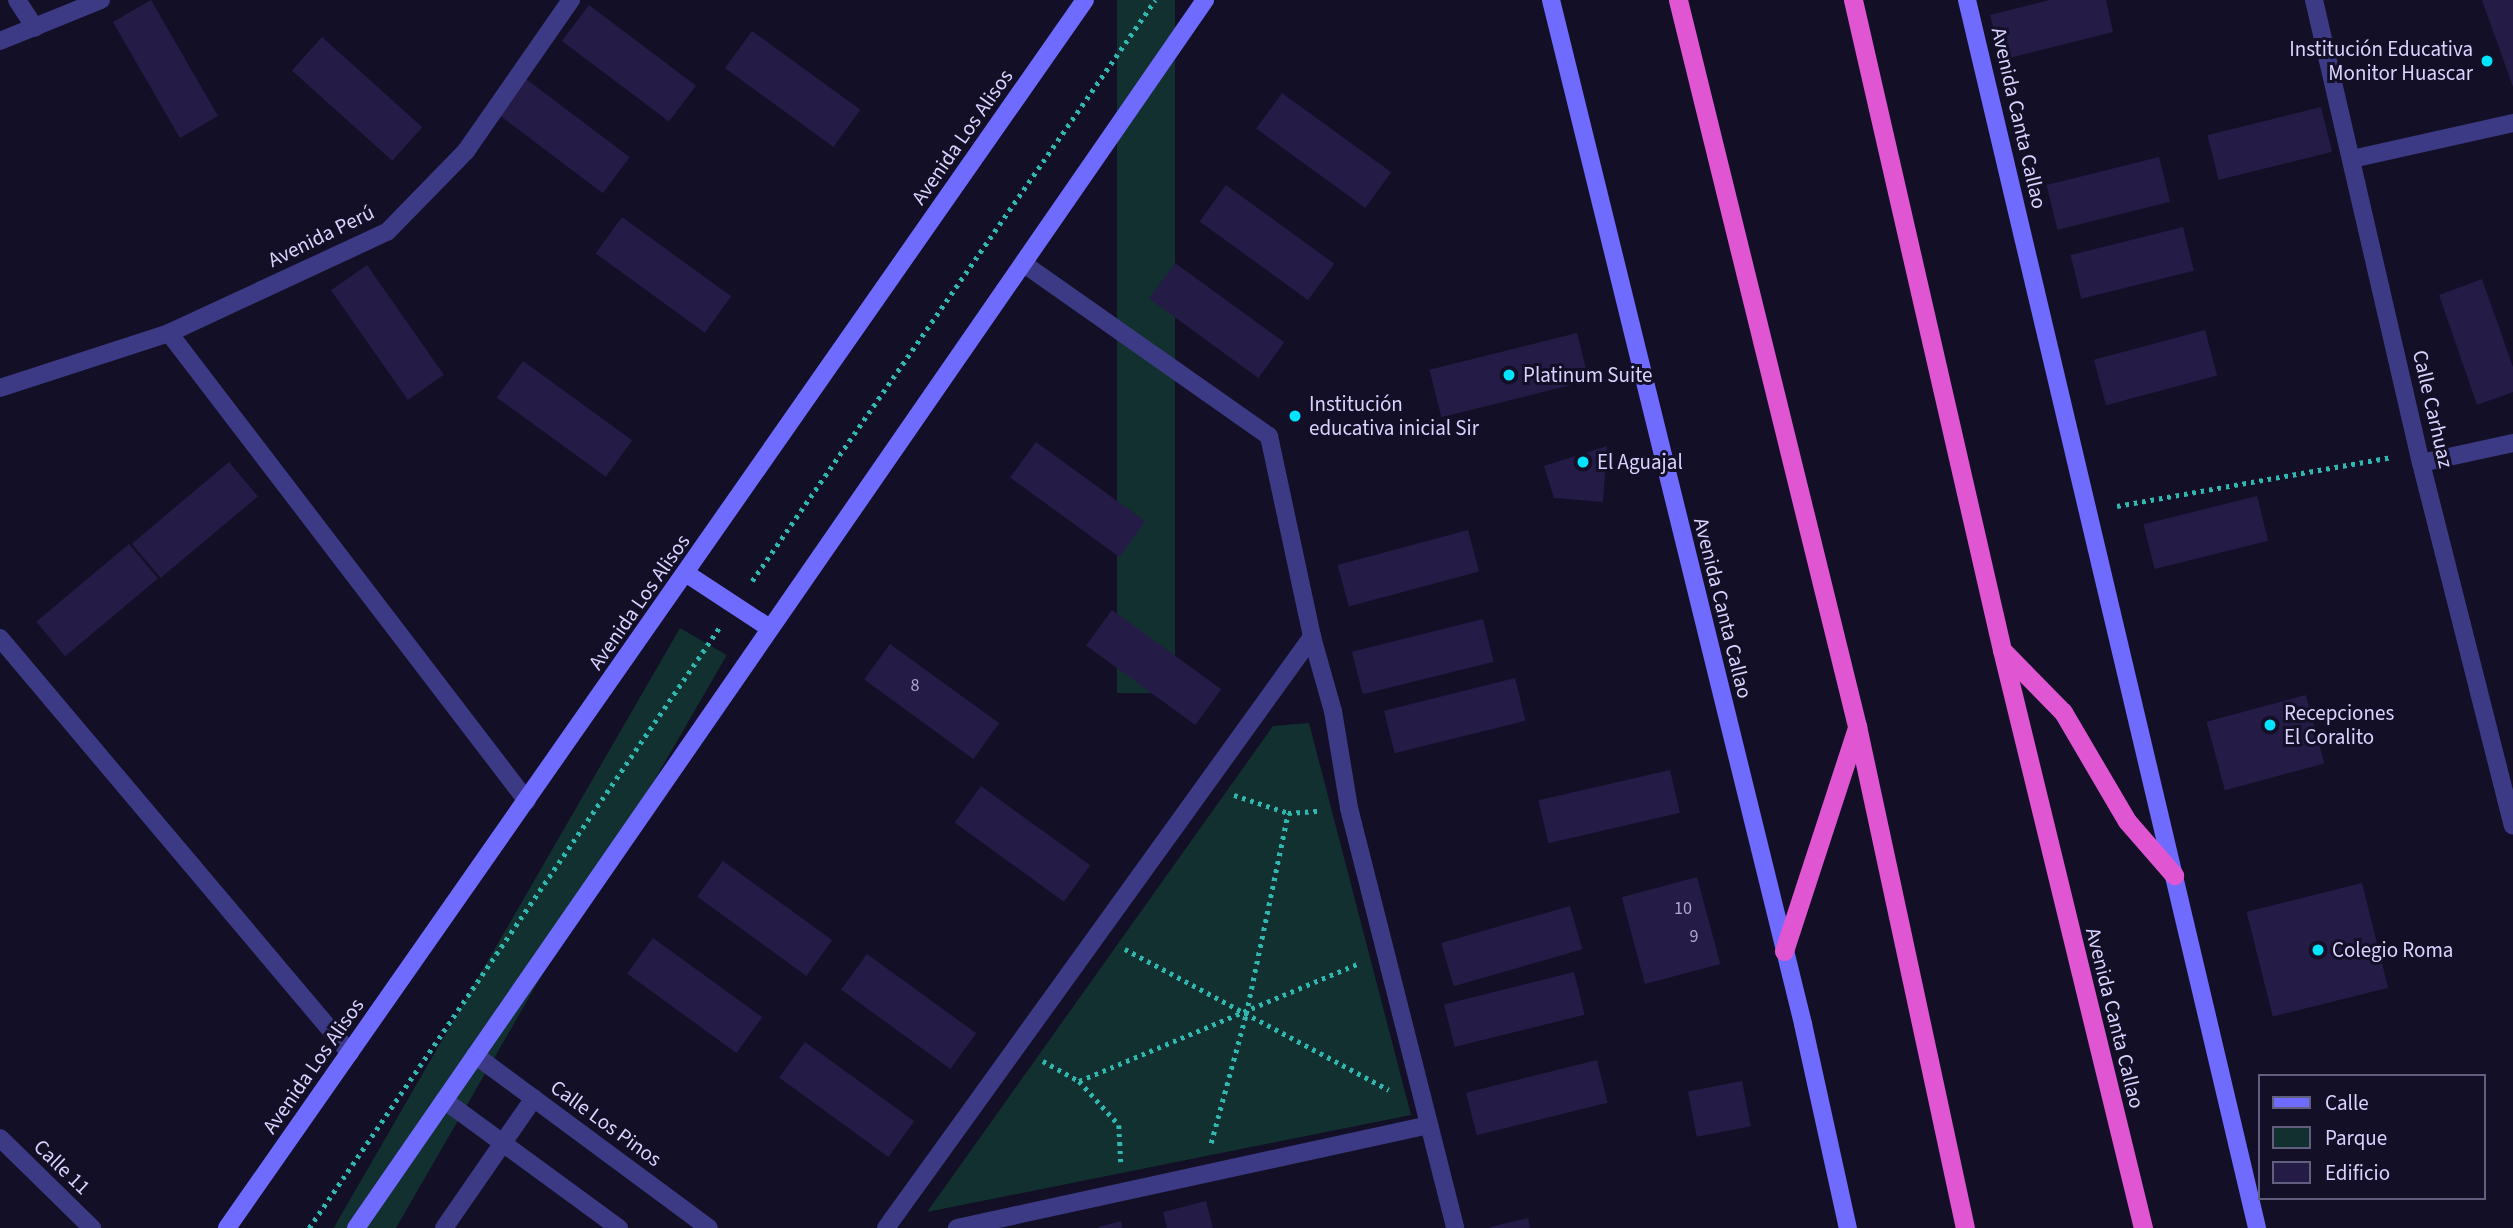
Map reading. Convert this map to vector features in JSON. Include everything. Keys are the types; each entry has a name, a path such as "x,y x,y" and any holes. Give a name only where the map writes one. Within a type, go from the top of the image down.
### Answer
{"highway":[{"path":"1678,0 1857,726 1965,1228"},
{"name":"Avenida Canta Callao","path":"1853,0 2002,650 2143,1228"},
{"path":"2002,650 2063,712 2127,821 2174,875"},
{"path":"1784,951 1857,726"}],"main road":[{"name":"Avenida Los Alisos","path":"227,1228 687,574 1085,0"},
{"path":"356,1228 768,627 1024,264 1205,0"},
{"name":"Avenida Canta Callao","path":"1551,0 1784,951 1848,1228"},
{"name":"Avenida Canta Callao","path":"1967,0 2257,1228"},
{"path":"687,574 768,627"}],"street":[{"path":"18,0 35,29"},
{"path":"0,41 101,0"},
{"name":"Avenida Perú","path":"0,388 169,333 387,232 466,151 571,0"},
{"name":"Calle Carhuaz","path":"2314,0 2420,457 2513,826"},
{"path":"2352,159 2513,123"},
{"path":"1024,264 1269,436 1312,637 1333,711 1349,808 1455,1228"},
{"path":"169,333 527,802"},
{"path":"2420,457 2513,443"},
{"path":"887,1228 1312,637"},
{"path":"0,638 350,1053"},
{"name":"Calle Los Pinos","path":"475,1055 709,1228"},
{"path":"444,1228 534,1098"},
{"path":"444,1100 619,1228"},
{"path":"957,1228 1203,1174 1426,1117"},
{"name":"Calle 11","path":"0,1138 92,1228"}],"path":[{"path":"2089,511 2420,457"},
{"path":"1208,783 1262,808 1288,813 1349,808"},
{"path":"1203,1174 1246,1014 1288,813"},
{"path":"1098,935 1246,1014 1426,1117"},
{"path":"1079,1081 1246,1014 1384,952"},
{"path":"1017,1047 1079,1081 1119,1125 1122,1192"}],"green space":[{"path":"1117,0 1175,0 1175,693 1117,693"},
{"path":"680,628 727,655 396,1228 334,1228"},
{"path":"1309,723 1411,1115 927,1212 1273,726"}],"building":[{"path":"151,0 218,116 180,138 113,22"},
{"path":"2050,0 2106,0 2113,32 2001,60 1990,15"},
{"path":"2482,0 2513,0 2513,87"},
{"path":"589,5 696,86 669,122 562,41"},
{"path":"752,31 860,110 833,147 725,68"},
{"path":"322,37 422,127 392,161 292,70"},
{"path":"522,76 630,157 603,193 495,112"},
{"path":"1282,93 1391,172 1365,208 1256,129"},
{"path":"2321,107 2332,152 2219,180 2207,135"},
{"path":"2159,157 2170,202 2058,230 2046,185"},
{"path":"1226,185 1334,264 1308,300 1200,221"},
{"path":"622,217 731,296 705,333 596,253"},
{"path":"2183,227 2194,271 2081,299 2070,255"},
{"path":"1175,263 1284,342 1258,378 1149,299"},
{"path":"367,265 444,375 408,400 331,290"},
{"path":"2482,279 2513,367 2513,392 2477,405 2439,295"},
{"path":"2205,330 2217,375 2106,405 2094,360"},
{"name":"Platinum Suite","path":"1577,333 1589,381 1441,417 1430,370"},
{"path":"523,361 632,440 606,477 497,397"},
{"path":"1036,442 1145,521 1119,557 1010,478"},
{"path":"1607,446 1603,502 1554,498 1544,466"},
{"path":"229,462 258,496 161,578 132,544"},
{"path":"2257,496 2268,541 2155,569 2143,524"},
{"path":"1468,530 1479,572 1349,606 1338,565"},
{"path":"129,544 158,578 65,656 36,622"},
{"path":"1112,610 1221,689 1195,725 1086,646"},
{"path":"1483,619 1494,662 1363,694 1352,652"},
{"path":"890,644 999,723 973,759 864,680"},
{"path":"1515,678 1526,721 1395,753 1384,711"},
{"path":"2306,695 2324,764 2225,790 2207,722"},
{"path":"1670,770 1680,813 1548,843 1538,800"},
{"path":"981,786 1090,865 1064,902 955,822"},
{"path":"723,861 832,940 806,976 697,897"},
{"path":"1697,877 1720,964 1645,984 1622,897"},
{"name":"Colegio Roma","path":"2362,883 2388,988 2273,1017 2247,912"},
{"path":"1570,906 1582,949 1454,986 1441,943"},
{"path":"653,938 762,1017 736,1053 627,974"},
{"path":"867,954 976,1033 950,1069 841,990"},
{"path":"1574,972 1585,1015 1455,1047 1444,1004"},
{"path":"805,1042 914,1121 888,1157 779,1078"},
{"path":"1597,1060 1608,1103 1477,1135 1466,1093"},
{"path":"1742,1081 1751,1126 1697,1137 1688,1091"},
{"path":"1206,1201 1213,1228 1167,1228 1163,1212"},
{"path":"1528,1218 1530,1228 1490,1228 1490,1227"},
{"path":"1121,1221 1122,1228 1098,1228 1098,1227"}],"place":[{"name":"Institución Educativa Monitor Huascar","path":"2487,61"},
{"name":"Platinum Suite","path":"1509,375"},
{"name":"Institución educativa inicial Sir","path":"1295,416"},
{"name":"El Aguajal","path":"1583,462"},
{"name":"Recepciones El Coralito","path":"2270,725"},
{"name":"Colegio Roma","path":"2318,950"}]}
